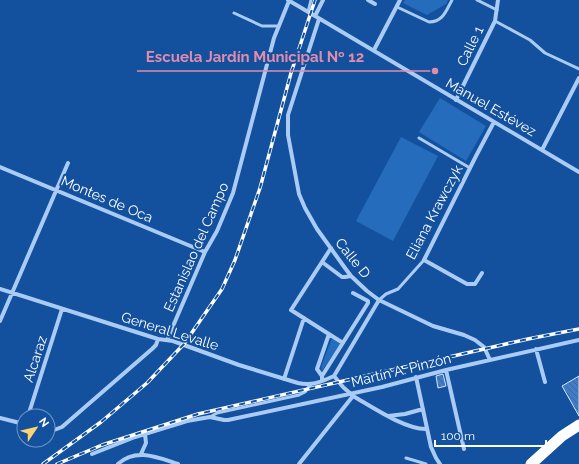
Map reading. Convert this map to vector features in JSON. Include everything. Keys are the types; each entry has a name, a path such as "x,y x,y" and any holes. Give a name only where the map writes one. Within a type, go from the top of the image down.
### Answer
{"highway":[{"path":"532,463 562,436 579,425"}],"street":[{"name":"Manuel Estévez","path":"289,0 579,172"},
{"name":"Estanislao del Campo","path":"167,340 205,252 218,232 233,193 278,26 289,0"},
{"path":"315,16 323,0"},
{"path":"368,0 376,4"},
{"path":"374,50 400,0"},
{"name":"Calle 1","path":"456,100 495,21 498,0"},
{"name":"Calle D","path":"319,19 288,114 288,135 299,194 318,229 331,248 351,276 366,291 379,300 433,326 470,338 484,347 490,360"},
{"path":"542,150 579,78"},
{"name":"Eliana Krawczyk","path":"424,260 494,122"},
{"path":"0,321 68,163"},
{"name":"Montes de Oca","path":"0,168 205,252"},
{"path":"331,248 292,310 343,343"},
{"path":"424,260 467,284 475,284 482,273"},
{"path":"322,262 342,277 351,276"},
{"name":"General Levalle","path":"0,289 158,339 184,344 226,360 284,379 311,384 334,376"},
{"path":"322,379 368,303 368,301 353,293"},
{"path":"379,300 334,376 352,395 388,416 422,429 427,428"},
{"name":"Alcaraz","path":"31,408 62,309"},
{"path":"284,379 304,318"},
{"path":"322,379 317,369 330,334"},
{"path":"56,429 152,349 156,345 158,339"},
{"name":"Martín A. Pinzón","path":"210,417 228,420 352,395 416,377 579,340"},
{"path":"536,349 545,382"},
{"path":"446,370 464,449"},
{"path":"416,377 431,447 438,463"},
{"path":"300,464 352,395"},
{"path":"388,416 423,410"},
{"path":"92,454 145,434 187,421 210,417"},
{"path":"0,418 16,422"},
{"path":"141,454 146,443 145,434"},
{"path":"118,464 133,456 141,454 151,455 178,464"}],"lane":[{"path":"308,12 311,0"},
{"path":"397,7 429,22 434,22 443,16 452,0"},
{"path":"477,0 497,10"},
{"path":"234,13 262,26 278,26"},
{"path":"495,21 530,40 545,53 579,69"},
{"path":"419,138 470,168"},
{"name":"Eliana Krawczyk","path":"379,300 386,294 398,289 424,260"},
{"path":"210,417 217,413 299,395 311,384"},
{"path":"406,458 426,464"}],"shaded area":[{"path":"405,0 448,0 446,4 427,15 403,3"},
{"path":"440,98 486,126 466,161 419,132"},
{"path":"401,137 438,156 393,241 356,221"},
{"path":"332,338 340,344 322,371 321,367"}],"building":[{"path":"443,374 446,386 438,388 436,376"},
{"path":"579,376 579,416 562,386"}],"railway":[{"path":"43,464 101,422 147,383 184,344 222,289 235,260 260,188 291,73 315,0"},
{"path":"57,464 102,445 198,414 528,339 579,329"}],"place":[{"name":"Escuela Jardín Municipal Nº 12","path":"435,71"}]}
